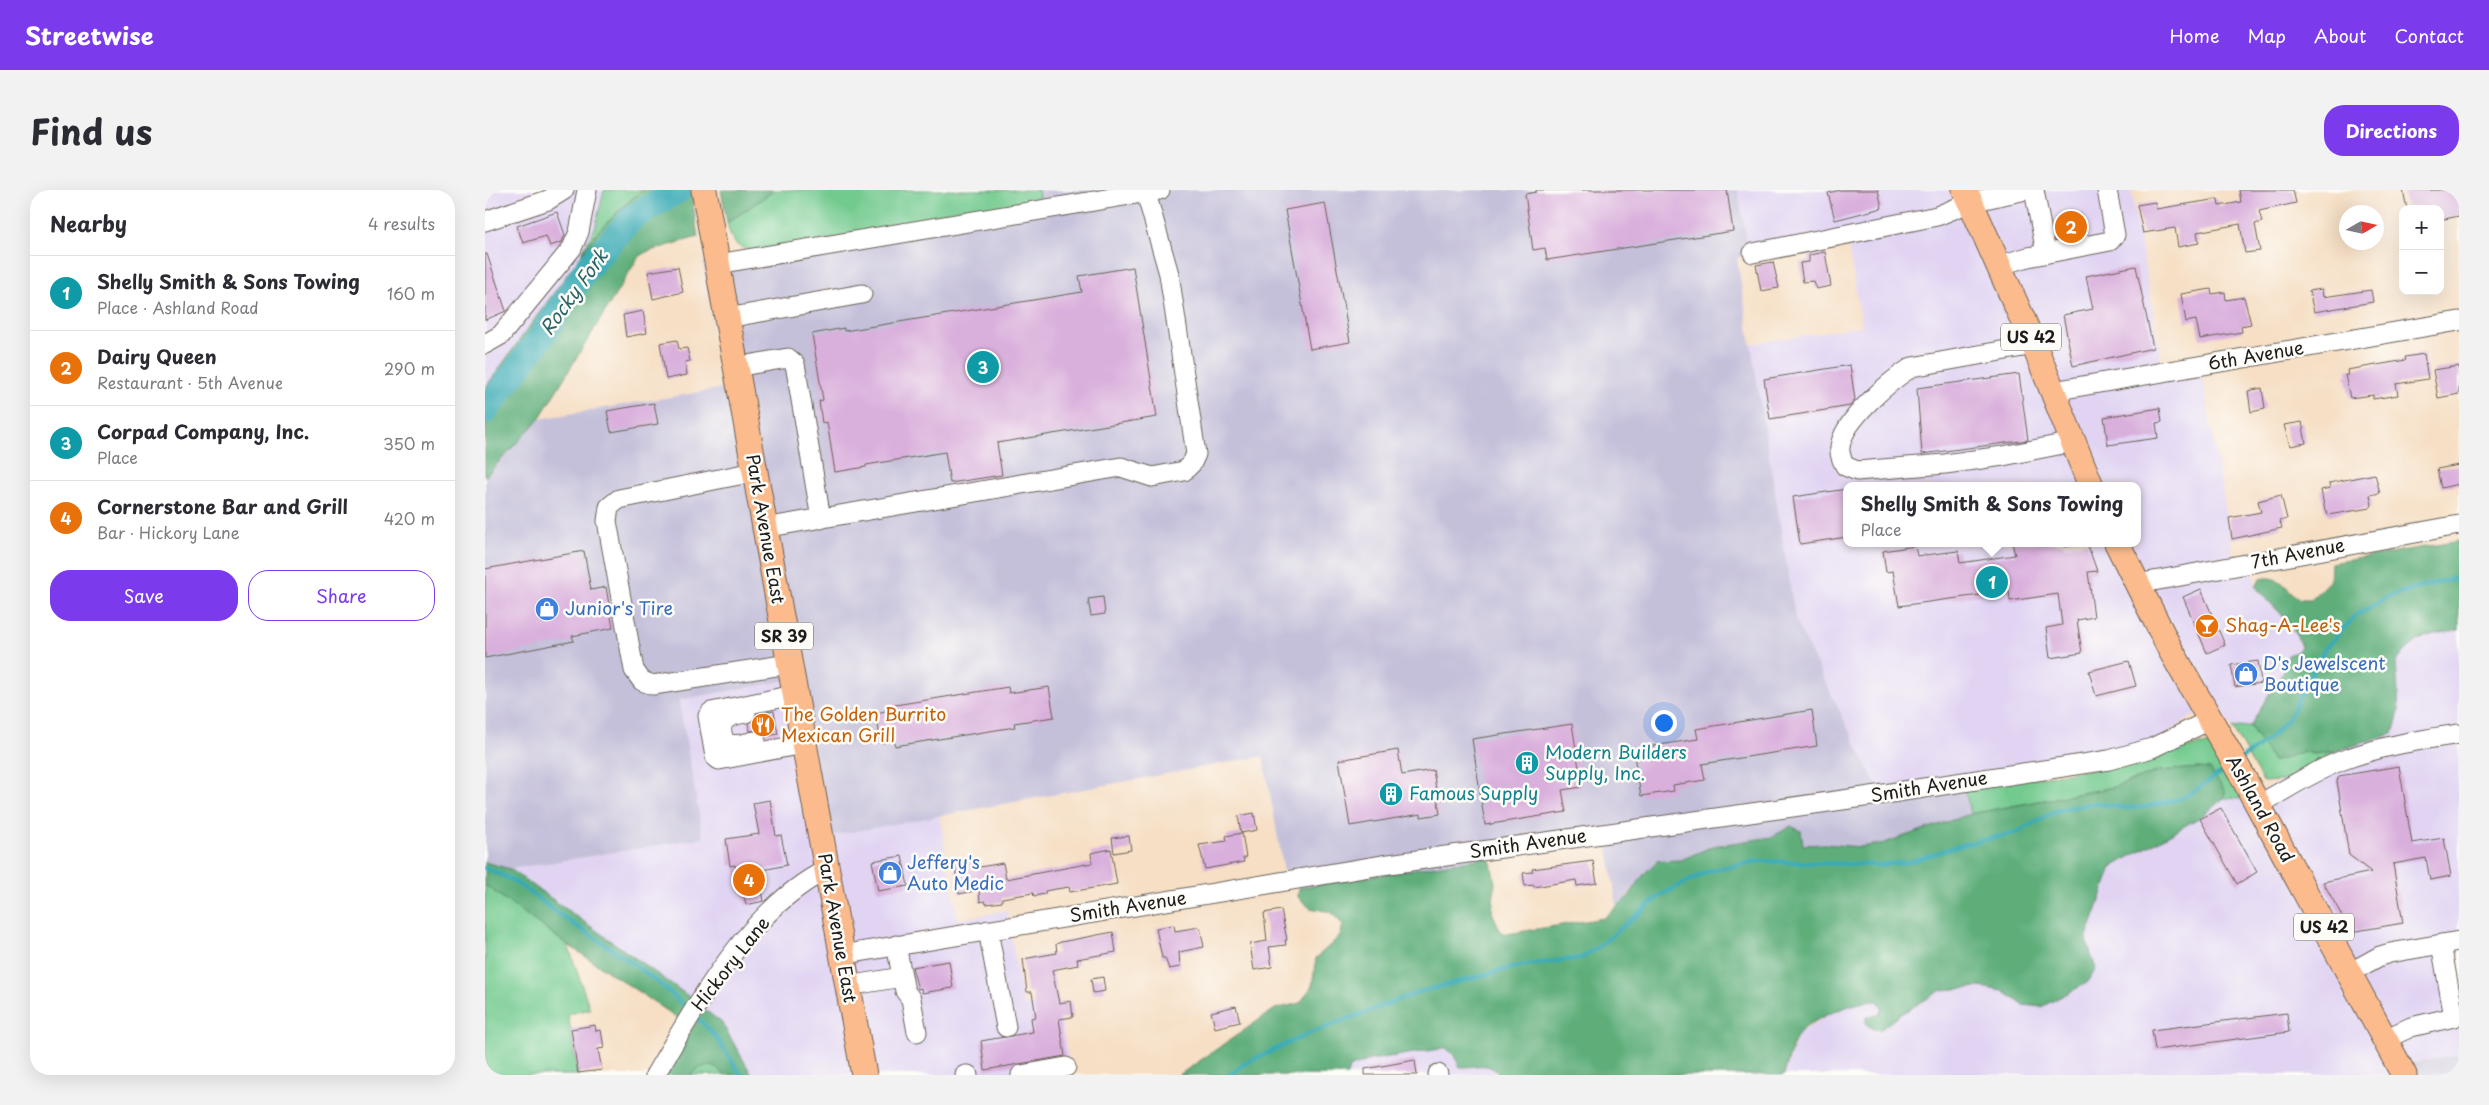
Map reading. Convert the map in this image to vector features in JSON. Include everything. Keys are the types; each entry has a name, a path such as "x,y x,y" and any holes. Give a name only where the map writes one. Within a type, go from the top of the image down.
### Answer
{"main road":[{"name":"Park Avenue East","path":"704,190 864,1075"},
{"name":"US 42","path":"1968,196 2034,345 2089,482"},
{"name":"Ashland Road","path":"2119,547 2209,720 2244,779 2403,1075"}],"street":[{"path":"485,221 548,200 565,190"},
{"path":"485,344 501,335 571,248 579,232 587,190"},
{"path":"1753,253 1937,216 1968,196 2026,190"},
{"path":"2034,190 2046,253"},
{"path":"2000,265 2046,253 2111,241 2115,235 2107,190"},
{"path":"717,264 1093,196 1153,191 1169,274 1196,454 1192,463 1184,471 1152,477 1121,466 764,528"},
{"path":"727,318 862,294"},
{"name":"6th Avenue","path":"2053,391 2459,321"},
{"path":"2034,345 1913,366 1895,377 1873,397 1847,429 1840,449 1841,459 1845,466 1857,471 1945,464 2003,456 2073,442"},
{"path":"735,367 788,358 795,364 821,519"},
{"path":"754,472 619,499 609,507 608,530 634,670 642,681 653,685 789,664"},
{"name":"7th Avenue","path":"2137,584 2459,525"},
{"path":"795,699 711,712 708,716 715,758 719,760 802,738"},
{"name":"Smith Avenue","path":"841,954 1382,865 1871,796 2109,760 2152,748 2209,720"},
{"path":"2258,806 2311,775 2342,760 2395,744 2459,734"},
{"name":"Hickory Lane","path":"655,1075 697,1006 733,955 765,918 809,879 826,870"},
{"path":"988,930 1006,1027"},
{"path":"2349,972 2380,956 2450,942 2454,1017 2417,1025 2385,1039"},
{"path":"897,946 905,991 911,999 917,1032"},
{"path":"847,986 902,977"},
{"path":"1021,1075 1066,1067"}],"shaded area":[{"path":"485,190 604,190 595,228 581,254 485,388"},
{"path":"1038,190 1738,190 1749,255 1737,258 1796,622 1877,787 1963,774 1970,814 1881,844 1860,847 1825,844 1802,845 1791,826 1773,837 1713,846 1681,860 1657,861 1617,908 1607,841 1299,888 1296,869 1284,871 1263,756 830,836 800,678 679,700 703,838 510,869 485,862 485,477 539,419 724,388 703,262 1040,204"},
{"path":"1738,190 2131,190 2165,381 2202,374 2237,575 2253,572 2256,587 2287,620 2297,634 2301,647 2296,652 2288,655 2284,669 2250,726 2232,728 2215,701 2159,739 2106,753 1877,788 1796,622 1751,344 1862,326 1847,239 1750,259"},
{"path":"2459,630 2459,1055 2412,1063 2418,1075 1784,1075 1799,1033 1829,1014 1868,1000 1878,1001 1882,1008 1879,1015 1873,1014 1880,1030 1899,1015 1942,990 1980,986 2003,991 2023,1005 2096,969 2086,940 2112,867 2202,816 2224,798 2242,799 2283,781 2336,751 2393,734 2399,712 2396,661 2413,642 2424,636"},
{"path":"801,678 830,835 939,815 958,920 1007,910 1023,1006 1057,1000 1071,1075 752,1075 722,1023 694,1000 510,869 702,838 679,700"},
{"path":"1446,1048 1453,1054 1460,1067 1482,1064 1496,1070 1499,1075 1347,1075 1348,1068 1370,1060"},
{"path":"2459,1055 2459,1075 2418,1075 2412,1063"}],"green space":[{"path":"604,190 642,190 618,211 581,254 595,228"},
{"path":"642,190 691,190 698,237 646,252 638,258 539,419 485,477 485,388 599,230"},
{"path":"721,190 775,190 727,223"},
{"path":"775,190 1038,190 1040,204 755,252 739,246 733,240 727,223"},
{"path":"2459,541 2459,630 2430,635 2418,641 2396,661 2399,712 2393,734 2336,751 2313,754 2303,751 2273,761 2250,726 2284,669 2288,655 2296,652 2301,647 2293,629 2256,587 2260,579 2273,578 2282,583 2300,599 2311,599 2330,580 2331,563"},
{"path":"2250,726 2274,761 2304,751 2313,754 2336,751 2283,781 2263,782 2232,728"},
{"path":"2198,745 2211,745 2242,799 2224,798 2225,791 2199,768 2159,771 2114,787 1970,814 1965,788 2128,764"},
{"path":"2210,769 2225,791 2224,798 2202,816 2112,867 2086,940 2096,969 2087,983 2041,1007 2023,1005 2003,991 1980,987 1942,990 1899,1015 1880,1030 1873,1029 1866,1024 1866,1016 1879,1015 1882,1008 1878,1001 1859,1003 1826,1015 1800,1032 1793,1046 1784,1075 1499,1075 1495,1070 1486,1066 1460,1067 1453,1054 1446,1048 1370,1060 1349,1068 1347,1075 1179,1075 1275,1009 1300,1003 1312,986 1316,958 1340,936 1343,925 1331,912 1310,908 1298,897 1299,888 1490,857 1495,883 1492,912 1501,932 1507,934 1604,918 1629,896 1645,873 1657,861 1681,860 1713,846 1772,837 1791,826 1801,831 1803,845 1825,844 1860,847 1881,844 1970,814 2114,787 2159,771"},
{"path":"485,862 510,869 694,1000 681,1020 568,945 485,885"},
{"path":"485,885 568,945 590,1009 568,1014 578,1075 485,1075"},
{"path":"704,1009 722,1023 752,1075 724,1075 716,1068 708,1066 695,1071 691,1075 664,1075"},
{"path":"709,1065 718,1068 724,1075 691,1075 698,1068"}],"building":[{"path":"1536,190 1727,190 1733,231 1547,260 1545,248 1533,250 1525,194 1536,192"},
{"path":"1840,190 1878,190 1882,208 1835,220 1828,193"},
{"path":"2239,190 2293,190 2296,203 2259,211 2262,222 2255,224 2260,251 2245,253 2240,224 2197,232 2199,243 2178,247 2175,228 2143,233 2137,205 2155,202 2156,209 2218,199 2219,206 2241,202"},
{"path":"2403,190 2459,190 2459,216 2444,219 2444,205 2406,205"},
{"path":"1325,203 1350,342 1310,349 1285,210"},
{"path":"557,212 565,235 562,242 550,246 546,236 523,243 517,226"},
{"path":"2081,214 2084,235 2061,239 2057,218"},
{"path":"1825,252 1831,286 1816,289 1813,281 1803,282 1800,263 1809,262 1809,255"},
{"path":"485,254 487,254 506,311 485,320"},
{"path":"1773,262 1779,288 1761,291 1756,265"},
{"path":"2136,266 2153,348 2073,366 2063,315 2093,309 2086,276"},
{"path":"678,267 683,292 653,299 648,272"},
{"path":"1133,267 1157,417 997,443 1002,475 950,483 945,452 835,472 827,422 822,423 819,401 823,400 812,334 844,328 844,331 1082,292 1079,276"},
{"path":"2211,289 2212,294 2225,292 2226,300 2244,297 2251,324 2241,326 2242,332 2200,339 2196,320 2186,322 2181,294"},
{"path":"2322,289 2323,297 2371,290 2373,302 2314,312 2309,291"},
{"path":"643,311 647,333 626,337 623,315"},
{"path":"677,340 679,349 687,348 690,361 685,362 687,375 666,379 660,343"},
{"path":"2424,354 2428,379 2396,384 2398,395 2373,399 2373,395 2350,398 2345,375 2348,375 2347,370 2406,360 2405,357"},
{"path":"1850,365 1855,400 1850,406 1770,419 1764,379"},
{"path":"2459,366 2459,394 2438,398 2433,370"},
{"path":"2019,374 2028,440 1922,454 1917,388"},
{"path":"2262,388 2265,409 2251,412 2248,391"},
{"path":"654,403 658,424 611,432 607,411"},
{"path":"2160,408 2162,422 2156,423 2158,438 2108,445 2104,417"},
{"path":"2302,422 2306,443 2290,446 2284,425"},
{"path":"2459,465 2459,484 2441,488 2437,469"},
{"path":"2375,474 2380,493 2370,495 2372,505 2370,508 2328,515 2327,511 2325,511 2321,490 2330,488 2329,483"},
{"path":"1843,490 1843,538 1800,544 1793,497"},
{"path":"2281,495 2287,519 2280,521 2282,528 2232,539 2229,518 2261,512 2258,501"},
{"path":"1915,547 1917,556 1958,551 1960,563 2015,555 2013,547 2088,547 2097,571 2088,572 2094,617 2077,620 2082,653 2050,658 2046,628 2062,625 2058,594 2010,601 2009,591 1899,606 1893,571 1886,572 1883,551"},
{"name":"Junior's Tire","path":"584,551 591,590 606,587 613,628 572,636 574,641 485,658 485,569"},
{"name":"Shag-A-Lee's","path":"2201,589 2225,645 2207,653 2183,597"},
{"path":"1103,597 1105,614 1091,616 1088,599"},
{"path":"2129,661 2136,686 2096,696 2089,671"},
{"name":"D's Jewelscent Boutique","path":"2258,661 2261,683 2235,687 2231,665"},
{"path":"1008,687 1009,693 1049,687 1054,717 1014,723 1015,727 895,746 894,740 881,743 876,713 890,710 889,706"},
{"path":"1812,710 1817,746 1702,764 1705,780 1673,785 1674,791 1641,796 1633,749 1698,739 1696,729"},
{"name":"The Golden Burrito Mexican Grill","path":"774,711 778,734 766,736 759,730 750,731 748,724 753,721 757,714"},
{"name":"Modern Builders Supply, Inc.","path":"1572,724 1582,787 1562,790 1566,812 1485,825 1472,739"},
{"name":"Famous Supply","path":"1398,750 1402,775 1433,770 1440,814 1421,817 1421,814 1350,826 1339,760"},
{"path":"2399,766 2412,843 2444,838 2451,876 2430,880 2426,858 2393,864 2403,923 2351,932 2323,882 2371,872 2349,855 2337,781 2339,776"},
{"path":"770,800 776,836 781,835 787,865 758,871 764,901 746,905 743,891 740,891 735,865 730,866 726,839 759,834 753,803"},
{"path":"2221,808 2257,872 2237,884 2200,819"},
{"path":"1254,813 1257,830 1241,833 1238,816"},
{"path":"1242,833 1246,858 1243,858 1244,862 1205,869 1199,845 1227,841 1226,836"},
{"path":"1129,836 1131,850 1114,853 1112,838"},
{"path":"1111,849 1117,884 1070,892 1069,887 1045,891 1045,894 1034,896 1033,893 1002,898 1002,902 986,904 985,901 980,902 979,890 959,894 954,860 972,857 974,868 1003,863 1006,879 1092,863 1091,853"},
{"name":"Jeffery's Auto Medic","path":"902,856 908,886 878,891 872,861"},
{"path":"1593,861 1597,883 1577,886 1576,880 1534,887 1534,885 1525,886 1523,873 1533,872 1532,869"},
{"path":"1281,910 1287,940 1285,940 1286,945 1269,947 1272,967 1254,970 1250,944 1267,941 1264,913"},
{"path":"1174,925 1175,931 1200,927 1204,947 1179,952 1180,967 1169,969 1165,958 1162,958 1156,928"},
{"path":"1113,932 1116,952 1077,959 1078,965 1052,970 1059,1003 1071,1001 1073,1017 1059,1019 1065,1056 985,1070 981,1041 1033,1032 1031,1018 1036,1017 1032,992 1027,992 1023,959 1057,953 1056,944 1061,942"},
{"path":"949,961 953,988 922,993 921,988 918,989 912,967"},
{"path":"1103,977 1105,991 1093,993 1091,979"},
{"path":"1236,1006 1240,1022 1215,1028 1211,1012"},
{"path":"2287,1013 2289,1032 2155,1050 2152,1030"},
{"path":"595,1025 596,1031 601,1030 604,1048 598,1049 602,1070 578,1073 571,1029"},
{"path":"1415,1060 1417,1075 1365,1075 1365,1069"}],"waterway":[{"name":"Rocky Fork","path":"485,411 541,337 587,268 633,217 679,190"},
{"path":"2242,758 2266,741 2288,719 2324,650 2355,616 2392,595 2459,577"},
{"path":"1230,1075 1246,1063 1308,1034 1419,992 1519,966 1581,958 1601,945 1661,895 1709,871 1757,861 1878,865 1909,862 1962,845 2018,832 2058,810 2095,803 2126,808 2145,807 2179,799 2193,792 2229,767"},
{"path":"485,868 507,877 525,889 643,971 688,1009"},
{"path":"696,1016 715,1036 741,1075"}],"place":[{"name":"Dairy Queen","path":"2071,227"},
{"name":"Corpad Company, Inc.","path":"983,367"},
{"name":"Shelly Smith & Sons Towing","path":"1992,582"},
{"name":"Junior's Tire","path":"547,609"},
{"name":"Shag-A-Lee's","path":"2207,626"},
{"name":"D's Jewelscent Boutique","path":"2246,674"},
{"name":"The Golden Burrito Mexican Grill","path":"763,725"},
{"name":"Modern Builders Supply, Inc.","path":"1527,763"},
{"name":"Famous Supply","path":"1391,794"},
{"name":"Jeffery's Auto Medic","path":"890,873"},
{"name":"Cornerstone Bar and Grill","path":"749,880"}]}
